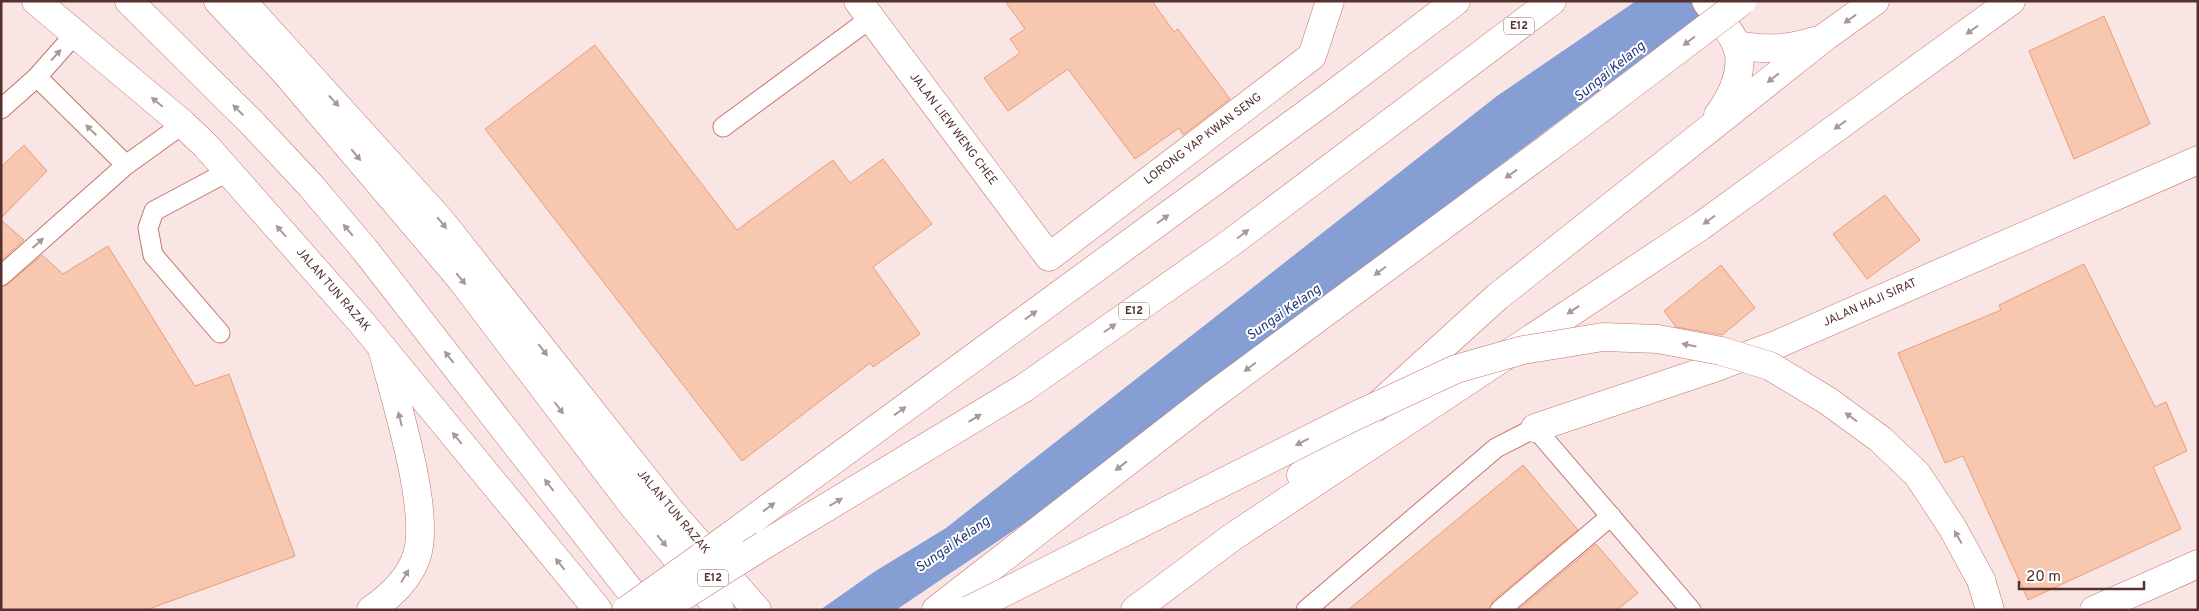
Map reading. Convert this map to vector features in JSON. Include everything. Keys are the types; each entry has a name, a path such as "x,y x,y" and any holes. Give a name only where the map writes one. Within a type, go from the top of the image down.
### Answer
{"main road":[{"name":"JALAN TUN RAZAK","path":"36,1 183,124 228,171 382,348 594,606"},
{"path":"129,1 311,186 371,258 645,610"},
{"name":"JALAN TUN RAZAK","path":"218,1 285,72 460,278 631,503 720,610"},
{"name":"JALAN TUN RAZAK","path":"242,1 442,222 693,536 757,610"},
{"name":"LORONG YAP KWAN SENG","path":"1049,257 1312,56 1330,1"},
{"path":"627,610 1312,110 1456,1"},
{"name":"E12","path":"660,610 1024,388 1229,244 1552,1"},
{"path":"1704,133 1724,107 1736,81 1740,58 1736,45 1706,1"},
{"path":"936,610 1220,390 1551,146 1742,1"},
{"path":"1231,538 1497,297 1825,37 1874,1"},
{"path":"1135,610 1231,538 1701,226 2011,1"},
{"name":"JALAN LIEW WENG CHEE","path":"864,10 1049,257"},
{"path":"1736,45 1759,49 1780,49 1825,37"},
{"name":"JALAN HAJI SIRAT","path":"1535,428 1714,368 1778,344 2198,160"},
{"path":"970,610 1353,417 1456,369 1523,350 1604,337 1658,339 1721,351 1770,366 1828,401 1880,439 1917,474 1952,527 1981,580 1990,610"},
{"path":"371,610 383,602 404,580 417,554 420,527 417,491 382,348"},
{"path":"2094,610 2198,564"}],"lane":[{"path":"723,127 864,10"},
{"path":"1,109 37,77 75,34"},
{"path":"37,77 126,164"},
{"path":"1,276 126,164 183,124"},
{"path":"220,333 153,255 148,228 154,211 228,171"},
{"path":"1306,610 1496,448 1535,428 1611,516 1686,608"},
{"path":"1500,610 1611,516"}],"water":[{"name":"Sungai Kelang","path":"1636,1 1719,1 1023,524 896,610 820,610 874,572 946,528 1497,96"}],"building":[{"path":"1005,1 1152,1 1174,32 1178,29 1230,99 1183,135 1179,128 1135,159 1068,69 1008,111 984,78 1020,53 1010,39 1025,29"},
{"path":"2104,16 2150,124 2074,159 2029,51"},
{"path":"595,45 737,230 833,160 850,183 883,159 932,224 873,267 920,334 873,367 870,363 742,461 485,129"},
{"path":"24,145 47,171 1,218 1,167"},
{"path":"1885,195 1920,240 1867,279 1833,234"},
{"path":"1,220 24,240 1,261"},
{"path":"108,246 195,386 229,374 295,556 146,610 1,610 1,287 8,284 42,255 63,274"},
{"path":"2084,264 2155,407 2166,402 2187,451 2153,467 2181,529 2028,600 1963,456 1945,463 1898,353 2001,310 1999,305"},
{"path":"1721,265 1755,308 1722,335 1676,327 1664,311"},
{"path":"1523,465 1578,530 1493,601 1489,610 1348,610"},
{"path":"1596,544 1638,593 1617,610 1518,610"}]}
